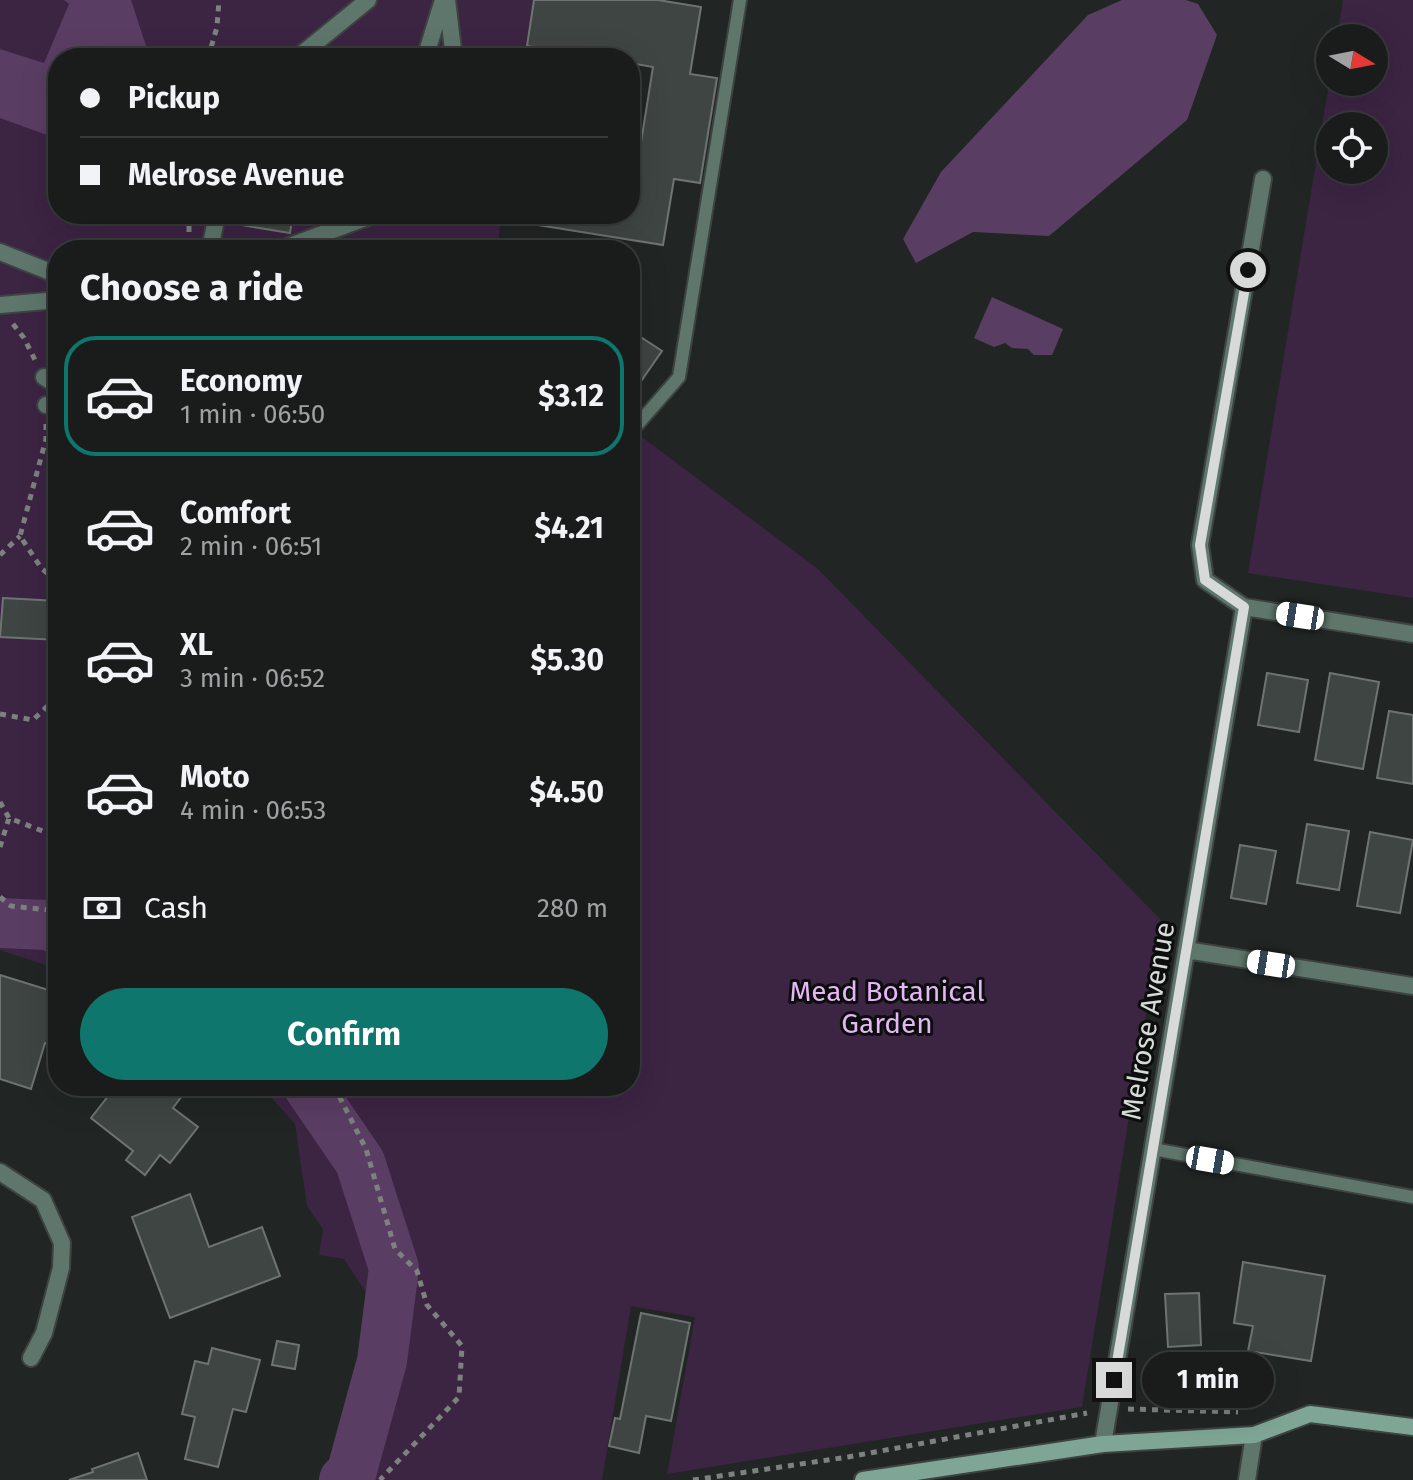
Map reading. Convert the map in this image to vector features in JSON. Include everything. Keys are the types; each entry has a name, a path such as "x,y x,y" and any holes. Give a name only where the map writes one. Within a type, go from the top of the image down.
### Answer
{"street":[{"path":"309,48 368,0"},
{"path":"428,48 445,0"},
{"path":"445,0 452,48"},
{"path":"1263,179 1200,545 1205,580 1244,607 1413,634"},
{"path":"306,240 349,224"},
{"path":"0,252 48,271"},
{"path":"3,310 48,302"},
{"name":"Melrose Avenue","path":"1103,1444 1244,607"},
{"path":"1186,950 1413,986"},
{"path":"0,1172 43,1200 62,1243 61,1268 49,1317 31,1358"},
{"path":"863,1480 1103,1444 1254,1435 1310,1414 1413,1427"},
{"path":"1247,1480 1254,1435"}],"lane":[{"path":"640,422 679,377 740,0"},
{"path":"1153,1149 1413,1197"}],"path":[{"path":"211,48 217,27 219,0"},
{"path":"3,310 48,377"},
{"path":"0,555 20,536 48,428"},
{"path":"20,536 48,574"},
{"path":"0,714 33,720 48,706"},
{"path":"0,802 9,818 48,833"},
{"path":"0,847 9,818"},
{"path":"0,897 11,906 48,910"},
{"path":"339,1096 366,1149 395,1249 417,1271 427,1305 462,1346 459,1397 380,1480"}],"green space":[{"path":"0,0 536,0 529,48 48,48 48,224 501,224 498,240 48,240 48,966 0,950"},
{"path":"1343,0 1413,0 1413,598 1248,573 1316,163 1316,184 1388,184 1388,112 1324,112 1327,96 1388,96 1388,24 1339,24"},
{"name":"Mead Botanical Garden","path":"640,436 818,569 1161,920 1082,1407 667,1474 695,1317 631,1306 602,1480 325,1480 337,1467 360,1407 372,1355 365,1291 344,1259 319,1255 323,1229 307,1206 295,1124 270,1096 640,1096"}],"shaded area":[{"path":"64,0 131,0 147,48 50,48 69,4"},
{"path":"1122,0 1186,0 1198,4 1217,35 1187,120 1049,236 973,232 916,263 903,239 941,172 1088,15"},
{"path":"0,49 44,63 48,54 47,135 0,118"},
{"path":"992,297 1063,329 1052,355 1034,355 1028,349 1012,348 1005,343 994,347 974,338"}],"building":[{"path":"534,0 658,0 701,7 690,74 717,78 700,183 674,179 663,245 531,224 640,224 640,149 653,67 640,65 640,48 527,46"},
{"path":"241,224 291,224 290,233"},
{"path":"640,337 662,351 640,383"},
{"path":"3,598 48,600 48,639 0,637"},
{"path":"1267,673 1308,680 1299,732 1258,725"},
{"path":"1330,673 1379,682 1363,769 1315,760"},
{"path":"1389,711 1413,715 1413,784 1377,778"},
{"path":"1307,824 1349,831 1339,890 1297,883"},
{"path":"1370,832 1413,840 1400,913 1357,906"},
{"path":"1240,845 1276,851 1266,904 1231,898"},
{"path":"0,975 48,990 48,1044 45,1043 31,1089 0,1079"},
{"path":"108,1096 182,1096 173,1108 198,1127 170,1163 160,1155 145,1175 126,1160 133,1151 91,1118"},
{"path":"190,1194 209,1247 262,1227 280,1276 170,1318 132,1217"},
{"path":"1243,1262 1325,1276 1311,1361 1248,1351 1253,1326 1234,1323"},
{"path":"1199,1293 1201,1345 1168,1347 1165,1294"},
{"path":"641,1313 690,1323 671,1421 646,1416 639,1453 609,1446 615,1418 620,1419"},
{"path":"277,1341 299,1345 295,1369 272,1365"},
{"path":"212,1348 260,1360 246,1412 233,1409 218,1467 185,1459 195,1417 182,1414 195,1361 208,1364"},
{"path":"138,1453 147,1480 69,1480 93,1472 92,1469"}],"waterway":[{"path":"0,923 48,925"},
{"path":"315,1096 360,1162 394,1268 382,1361 351,1474 344,1480"}],"route":[{"path":"1114,1380 1244,607 1205,580 1200,545 1248,270"}]}
